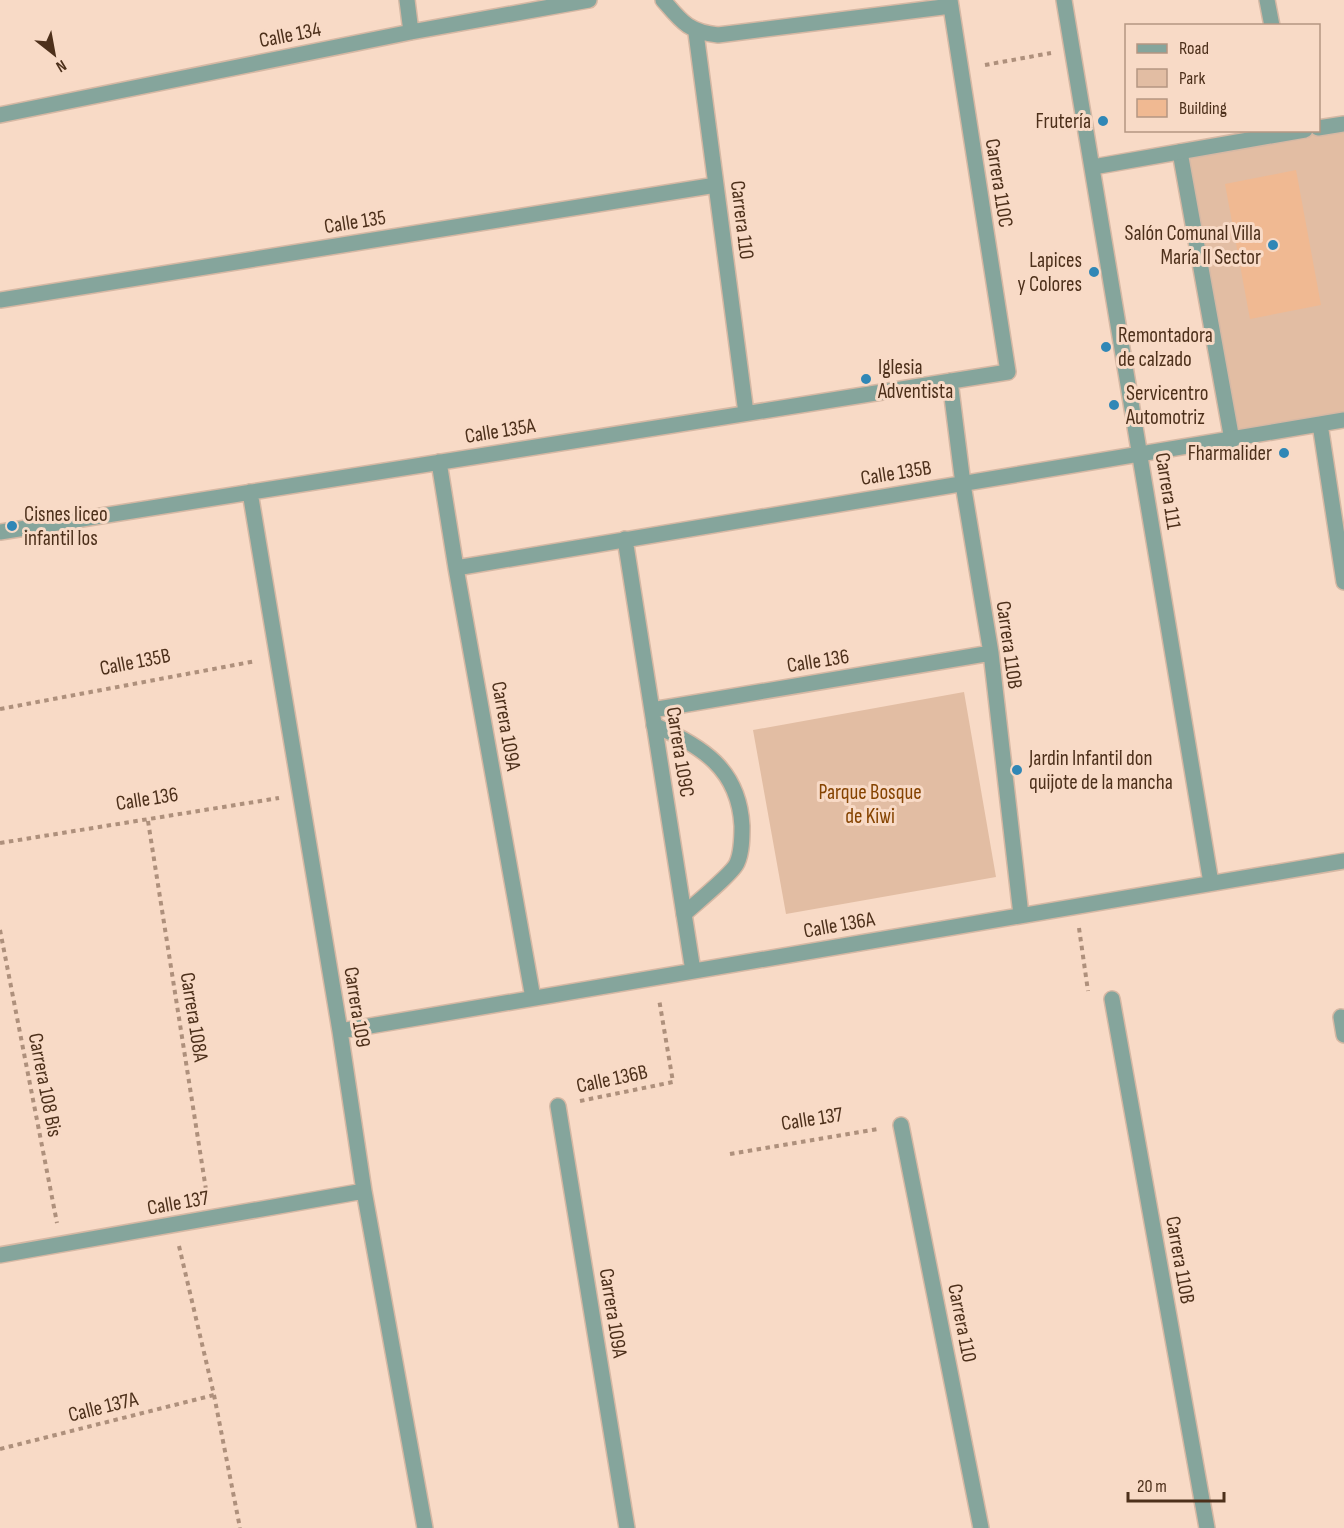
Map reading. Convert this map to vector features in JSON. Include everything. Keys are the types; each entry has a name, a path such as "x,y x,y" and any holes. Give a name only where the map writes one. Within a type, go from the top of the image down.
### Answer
{"street":[{"path":"407,0 411,32"},
{"name":"Calle 134","path":"0,115 411,32 589,0"},
{"path":"663,0 681,21 696,33 717,35 950,3"},
{"name":"Carrera 111","path":"1064,0 1211,883"},
{"path":"1267,0 1272,24"},
{"name":"Carrera 110C","path":"950,3 1008,372"},
{"name":"Carrera 110","path":"696,33 746,413"},
{"path":"1320,128 1344,124"},
{"path":"1093,167 1290,132"},
{"path":"1180,152 1232,440"},
{"name":"Calle 135","path":"0,300 716,185"},
{"name":"Calle 135A","path":"0,532 1008,372"},
{"name":"Carrera 110B","path":"950,381 963,484 991,653 1021,915"},
{"name":"Calle 135B","path":"456,567 1344,420"},
{"path":"1320,424 1344,582"},
{"name":"Carrera 109A","path":"439,462 533,998"},
{"name":"Carrera 109","path":"250,492 340,1031 364,1191 425,1528"},
{"name":"Carrera 109C","path":"625,539 693,971"},
{"name":"Calle 136","path":"653,717 991,653"},
{"path":"653,717 710,756 731,780 741,807 742,835 737,864 684,914"},
{"name":"Calle 136A","path":"340,1031 1344,861"},
{"name":"Carrera 110B","path":"1112,999 1207,1528"},
{"path":"1341,1017 1344,1035"},
{"name":"Carrera 109A","path":"558,1106 627,1528"},
{"name":"Carrera 110","path":"901,1125 981,1528"},
{"name":"Calle 137","path":"0,1255 364,1191"}],"path":[{"path":"960,69 1072,49"},
{"name":"Calle 135B","path":"0,709 278,657"},
{"name":"Calle 136","path":"0,843 148,821 301,794"},
{"name":"Carrera 108A","path":"148,821 211,1218"},
{"path":"1076,906 1090,1004 1112,999"},
{"name":"Carrera 108 Bis","path":"0,930 62,1245"},
{"name":"Calle 136B","path":"558,1106 673,1082 655,978"},
{"name":"Calle 137","path":"730,1154 901,1125"},
{"path":"174,1225 214,1395 240,1528"},
{"name":"Calle 137A","path":"0,1449 214,1395"}],"green space":[{"path":"1344,124 1344,420 1232,440 1180,152 1297,132 1320,132 1320,128"},
{"name":"Parque Bosque de Kiwi","path":"964,692 996,877 786,914 753,730"}],"building":[{"name":"Salón Comunal Villa María II Sector","path":"1296,170 1321,305 1250,319 1225,184"}],"place":[{"name":"Frutería","path":"1103,121"},
{"name":"Salón Comunal Villa María II Sector","path":"1273,245"},
{"name":"Lapices y Colores","path":"1094,272"},
{"name":"Remontadora de calzado","path":"1106,347"},
{"name":"Iglesia Adventista","path":"866,379"},
{"name":"Servicentro Automotriz","path":"1114,405"},
{"name":"Fharmalider","path":"1284,453"},
{"name":"Cisnes liceo infantil los","path":"12,526"},
{"name":"Jardin Infantil don quijote de la mancha","path":"1017,770"}]}
